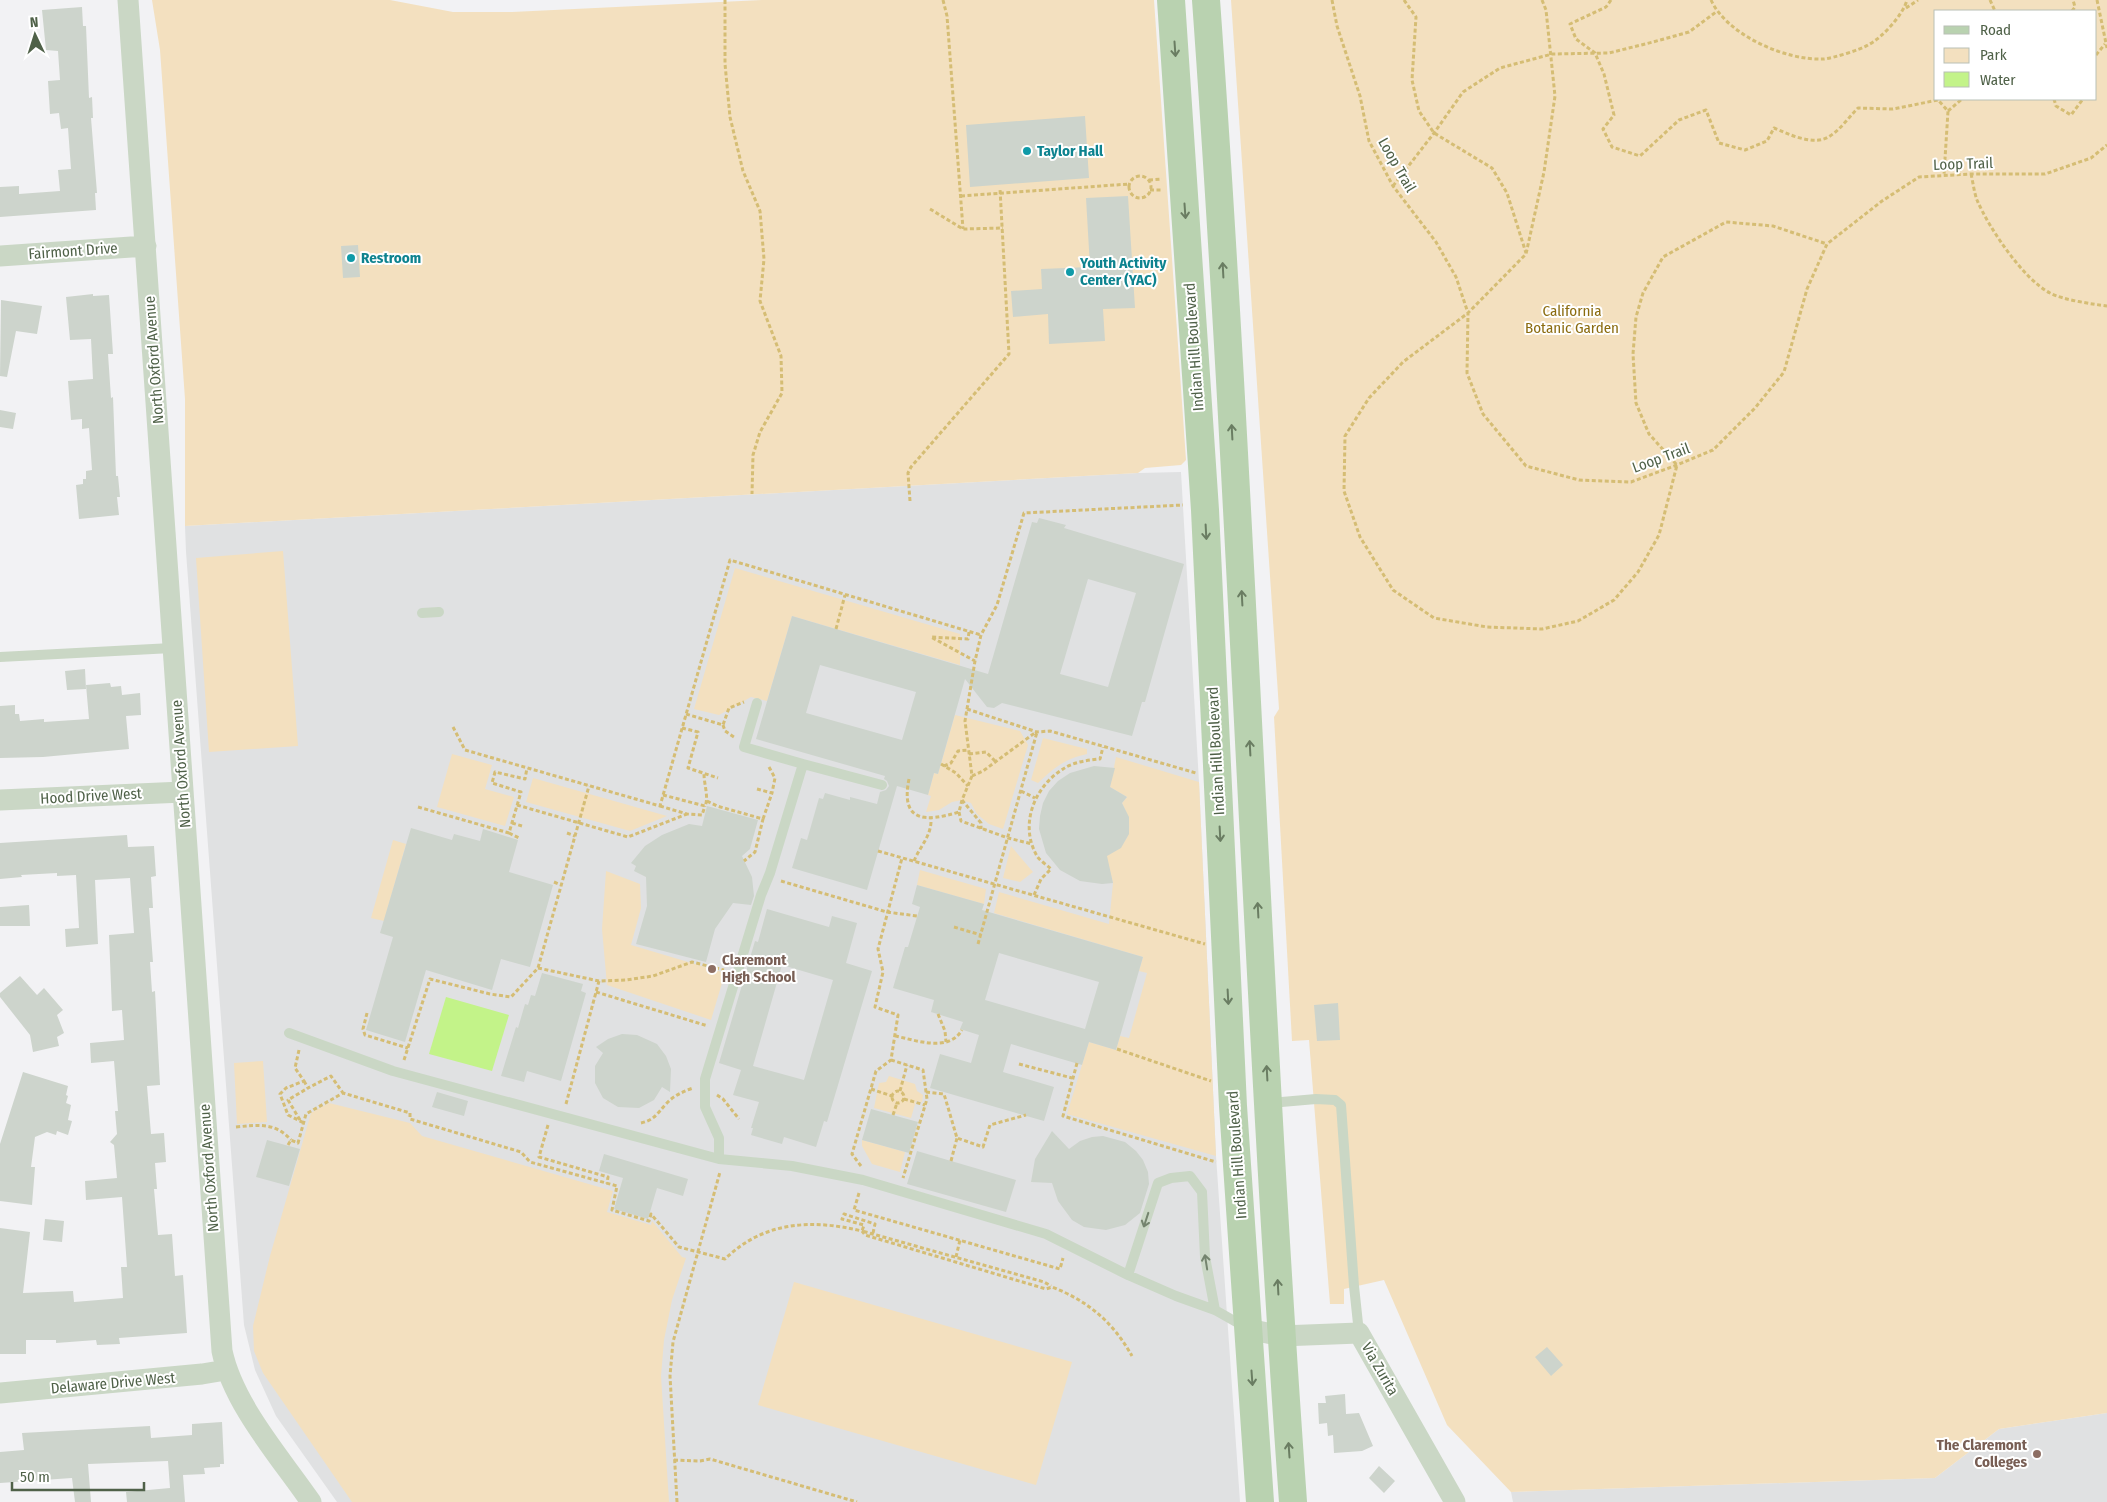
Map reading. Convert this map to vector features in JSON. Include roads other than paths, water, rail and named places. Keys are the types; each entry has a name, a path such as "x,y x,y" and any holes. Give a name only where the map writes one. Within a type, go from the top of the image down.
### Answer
{"main road":[{"name":"Indian Hill Boulevard","path":"1171,0 1204,492 1233,1106 1260,1502"},
{"path":"1206,0 1237,508 1281,1336 1293,1502"}],"street":[{"name":"North Oxford Avenue","path":"128,0 222,1351 226,1370 244,1407 311,1502"},
{"name":"Fairmont Drive","path":"0,256 146,246"},
{"name":"Hood Drive West","path":"0,800 183,792"},
{"name":"Via Zurita","path":"1248,1329 1281,1336 1359,1334 1455,1502"},
{"name":"Delaware Drive West","path":"0,1393 202,1374 226,1370"}],"lane":[{"path":"422,613 439,612"},
{"path":"0,657 172,648"},
{"path":"757,703 744,747 882,785"},
{"path":"719,1159 719,1138 705,1107 705,1079 803,764"},
{"path":"289,1033 400,1072 719,1159 792,1166 863,1180 1046,1234 1128,1275 1176,1296 1215,1310 1248,1329"},
{"path":"1269,1103 1316,1099 1334,1100 1341,1105 1359,1334"},
{"path":"1128,1275 1158,1183 1171,1178 1190,1176 1202,1192 1205,1257 1215,1310"}],"water":[{"path":"446,997 509,1015 492,1071 429,1054"}],"place":[{"name":"Taylor Hall","path":"1027,151"},
{"name":"Restroom","path":"351,258"},
{"name":"Youth Activity Center (YAC)","path":"1070,272"},
{"name":"Claremont High School","path":"712,969"},
{"name":"The Claremont Colleges","path":"2037,1454"}],"park label":[{"name":"California Botanic Garden","path":"1572,320"}]}
